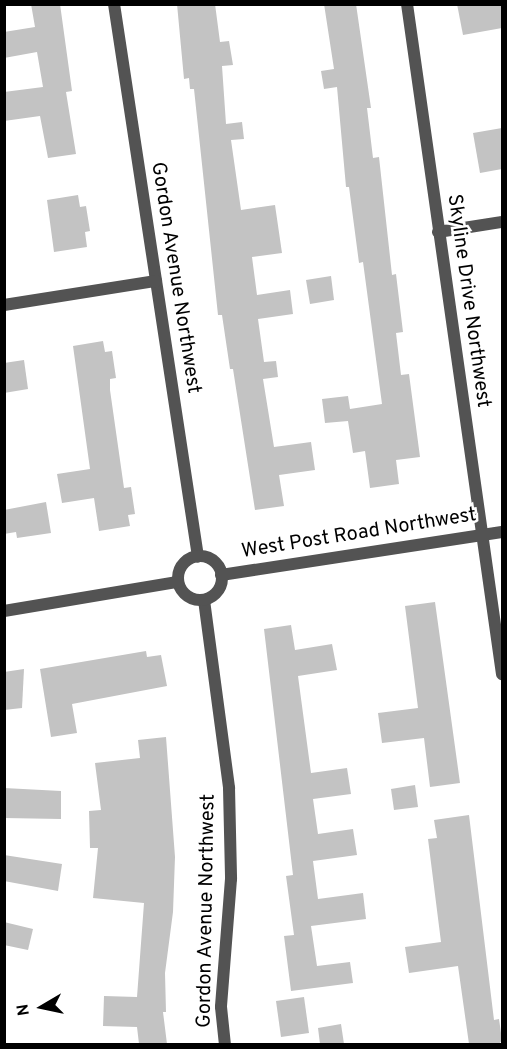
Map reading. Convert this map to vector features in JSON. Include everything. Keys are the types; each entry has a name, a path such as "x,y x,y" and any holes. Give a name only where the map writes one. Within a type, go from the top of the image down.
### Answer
{"street":[{"name":"Gordon Avenue Northwest","path":"114,4 198,557"},
{"name":"Skyline Drive Northwest","path":"407,4 502,674"},
{"path":"438,232 502,222"},
{"path":"4,305 156,280"},
{"name":"West Post Road Northwest","path":"221,575 502,532"},
{"path":"198,557 216,563 221,575 219,588 204,600 185,595 178,582 180,568 198,557"},
{"path":"4,611 178,582"},
{"name":"Gordon Avenue Northwest","path":"204,600 229,788 231,879 221,1007 225,1044"}],"building":[{"path":"31,4 60,4 72,91 66,92 76,154 48,158 40,116 4,121 4,92 43,87 37,52 4,58 4,32 35,27"},
{"path":"177,4 215,4 220,42 229,41 233,65 222,66 226,124 242,122 244,139 231,140 241,210 275,205 282,253 252,257 257,295 290,290 293,314 258,319 264,362 276,361 278,377 263,379 274,447 311,442 315,470 279,475 284,506 255,510 233,369 230,369 222,315 218,315 194,89 190,89 189,78 184,79"},
{"path":"324,4 356,4 371,108 367,108 373,158 379,157 392,275 396,274 403,332 396,333 401,375 409,374 420,457 396,460 399,484 370,488 365,451 353,453 348,421 325,423 322,399 348,396 350,409 382,404 363,262 359,263 349,187 346,187 337,87 324,89 321,71 334,69"},
{"path":"457,4 502,4 502,28 463,35"},
{"path":"502,128 502,169 480,173 473,133"},
{"path":"78,195 80,207 86,206 90,231 85,232 87,247 54,252 47,200"},
{"path":"331,276 334,300 310,304 306,280"},
{"path":"103,341 105,352 112,351 116,378 110,379 110,390 124,488 131,487 135,514 128,515 130,526 99,531 94,498 62,503 57,474 90,469 73,346"},
{"path":"24,360 28,389 4,393 4,363"},
{"path":"46,502 51,533 17,538 16,532 4,534 4,510"},
{"path":"435,602 460,783 430,787 424,738 382,743 378,713 418,708 405,606"},
{"path":"291,625 295,650 332,644 337,670 298,676 311,773 347,768 351,794 313,799 318,834 353,829 357,855 313,861 318,899 363,893 366,919 311,926 317,966 350,962 353,983 291,991 284,936 294,935 286,876 293,875 264,629"},
{"path":"146,651 147,657 161,655 167,686 72,704 77,733 51,737 40,669"},
{"path":"24,669 22,708 4,710 4,672"},
{"path":"166,737 175,857 173,912 165,973 166,1012 163,1012 167,1044 139,1044 137,1027 103,1026 104,996 137,997 144,903 93,898 98,848 90,848 89,811 101,810 95,763 140,758 138,740"},
{"path":"415,785 418,807 394,810 391,789"},
{"path":"4,788 61,791 61,819 4,818"},
{"path":"469,815 494,1020 499,1019 502,1040 499,1044 469,1044 458,966 409,973 405,947 441,942 428,839 437,838 434,820"},
{"path":"4,855 62,864 58,891 4,881"},
{"path":"4,922 33,929 28,950 4,945"},
{"path":"304,997 309,1033 281,1037 276,1001"},
{"path":"341,1024 344,1044 320,1044 318,1028"}]}
